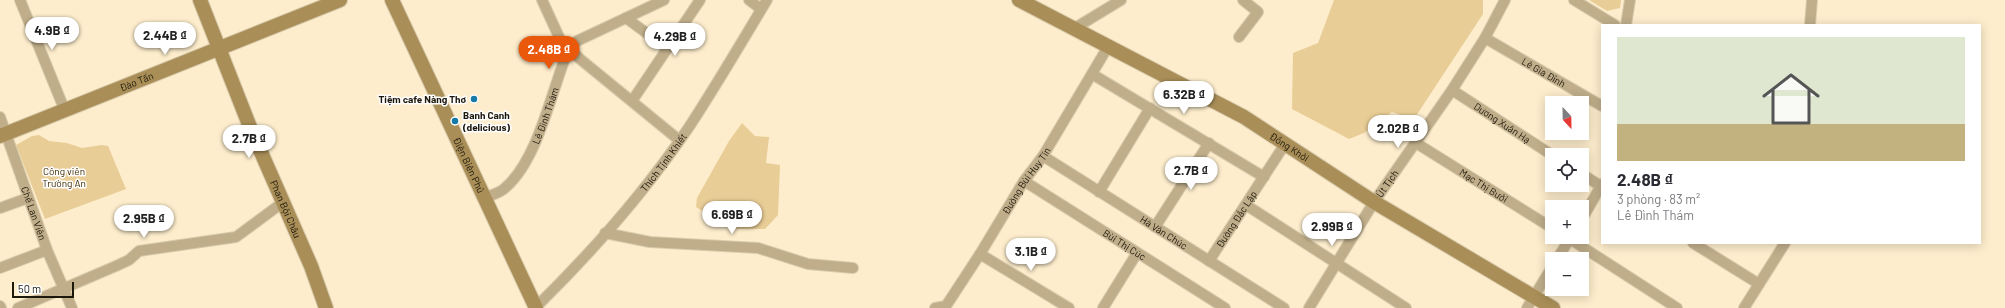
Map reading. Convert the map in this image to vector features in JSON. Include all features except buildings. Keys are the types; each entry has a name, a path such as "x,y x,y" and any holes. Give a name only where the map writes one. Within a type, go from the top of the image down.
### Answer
{"street":[{"path":"20,0 64,111"},
{"name":"Phan Bội Châu","path":"200,0 250,127 282,203 311,266 326,308"},
{"name":"Đào Tấn","path":"3,135 340,0"},
{"name":"Điện Biên Phủ","path":"392,0 536,308"},
{"path":"542,0 560,39 580,59 679,140"},
{"path":"569,48 577,41 664,0"},
{"path":"632,102 700,0"},
{"path":"750,0 761,9"},
{"name":"Thích Tịnh Khiết","path":"536,308 573,271 646,184 679,140 766,0"},
{"name":"Đồng Khởi","path":"1019,0 1109,45 1244,117 1531,302 1553,308"},
{"path":"1076,28 1121,0"},
{"path":"1239,37 1258,12 1243,0"},
{"path":"1574,0 1613,24"},
{"path":"1626,24 1630,0"},
{"path":"1810,24 1812,0"},
{"name":"Út Tịch","path":"1309,308 1374,202 1452,90 1485,38 1500,2"},
{"path":"626,18 668,48"},
{"name":"Lê Gia Đỉnh","path":"1485,38 1601,105"},
{"name":"Đường Bùi Huy Tín","path":"936,308 948,307 1024,181 1043,156 1109,45"},
{"name":"Lê Đình Thám","path":"484,198 505,189 518,175 528,158 569,48"},
{"path":"1092,74 1264,177"},
{"name":"Dương Xuân Hạ","path":"1452,90 1545,150"},
{"path":"1099,192 1150,108"},
{"name":"Chế Lan Viên","path":"0,117 3,135 47,250 72,308"},
{"name":"Mạc Thị Bưởi","path":"1416,142 1545,224"},
{"path":"1155,227 1209,143"},
{"name":"Đường Đắc Lập","path":"1209,261 1285,144"},
{"name":"Hà Văn Chúc","path":"1043,156 1284,308"},
{"path":"1589,178 1601,185"},
{"name":"Bùi Thị Cúc","path":"1024,181 1226,308"},
{"path":"1589,207 1601,188"},
{"path":"0,208 28,198"},
{"path":"18,308 64,290 129,260 139,252 236,237 282,203"},
{"path":"1246,205 1406,308"},
{"path":"605,233 650,242 758,248 808,264 853,268"},
{"path":"1578,244 1677,308"},
{"path":"1695,244 1759,284"},
{"path":"1744,308 1784,244"},
{"path":"0,268 47,250"},
{"path":"1103,308 1137,253"},
{"path":"980,254 1069,308"},
{"path":"1531,302 1545,279"}],"green space":[{"path":"1334,0 1483,0 1483,14 1414,119 1392,112 1364,133 1349,139 1292,109 1293,53 1318,43"},
{"path":"1589,0 1621,0 1620,8 1607,11"},
{"path":"742,123 755,136 769,137 766,163 780,165 778,215 765,229 733,229 696,207 697,198 729,141"},
{"name":"Công viên Trường An","path":"39,135 49,141 67,143 82,148 102,145 108,146 126,189 45,219 16,145 32,136"}],"place":[{"name":"Tiệm cafe Nàng Thơ","path":"474,99"},
{"name":"Banh Canh (delicious)","path":"455,121"}]}
